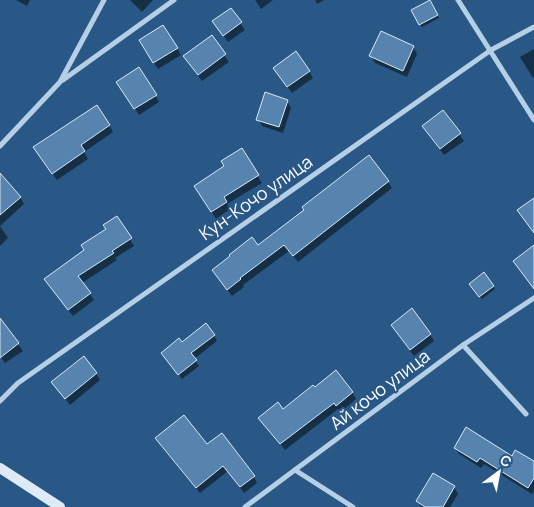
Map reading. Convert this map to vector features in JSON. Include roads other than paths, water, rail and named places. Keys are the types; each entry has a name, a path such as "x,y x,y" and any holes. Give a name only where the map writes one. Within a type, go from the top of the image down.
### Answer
{"main road":[{"path":"0,468 60,507"}],"street":[{"path":"60,82 104,0"},
{"path":"0,146 60,82 174,0"},
{"path":"458,0 534,120"},
{"name":"Кун-Кочо улица","path":"0,401 18,383 491,50 534,27"},
{"name":"Ай кочо улица","path":"245,507 463,345 534,298"},
{"path":"463,345 526,414"},
{"path":"295,470 353,507"}]}
